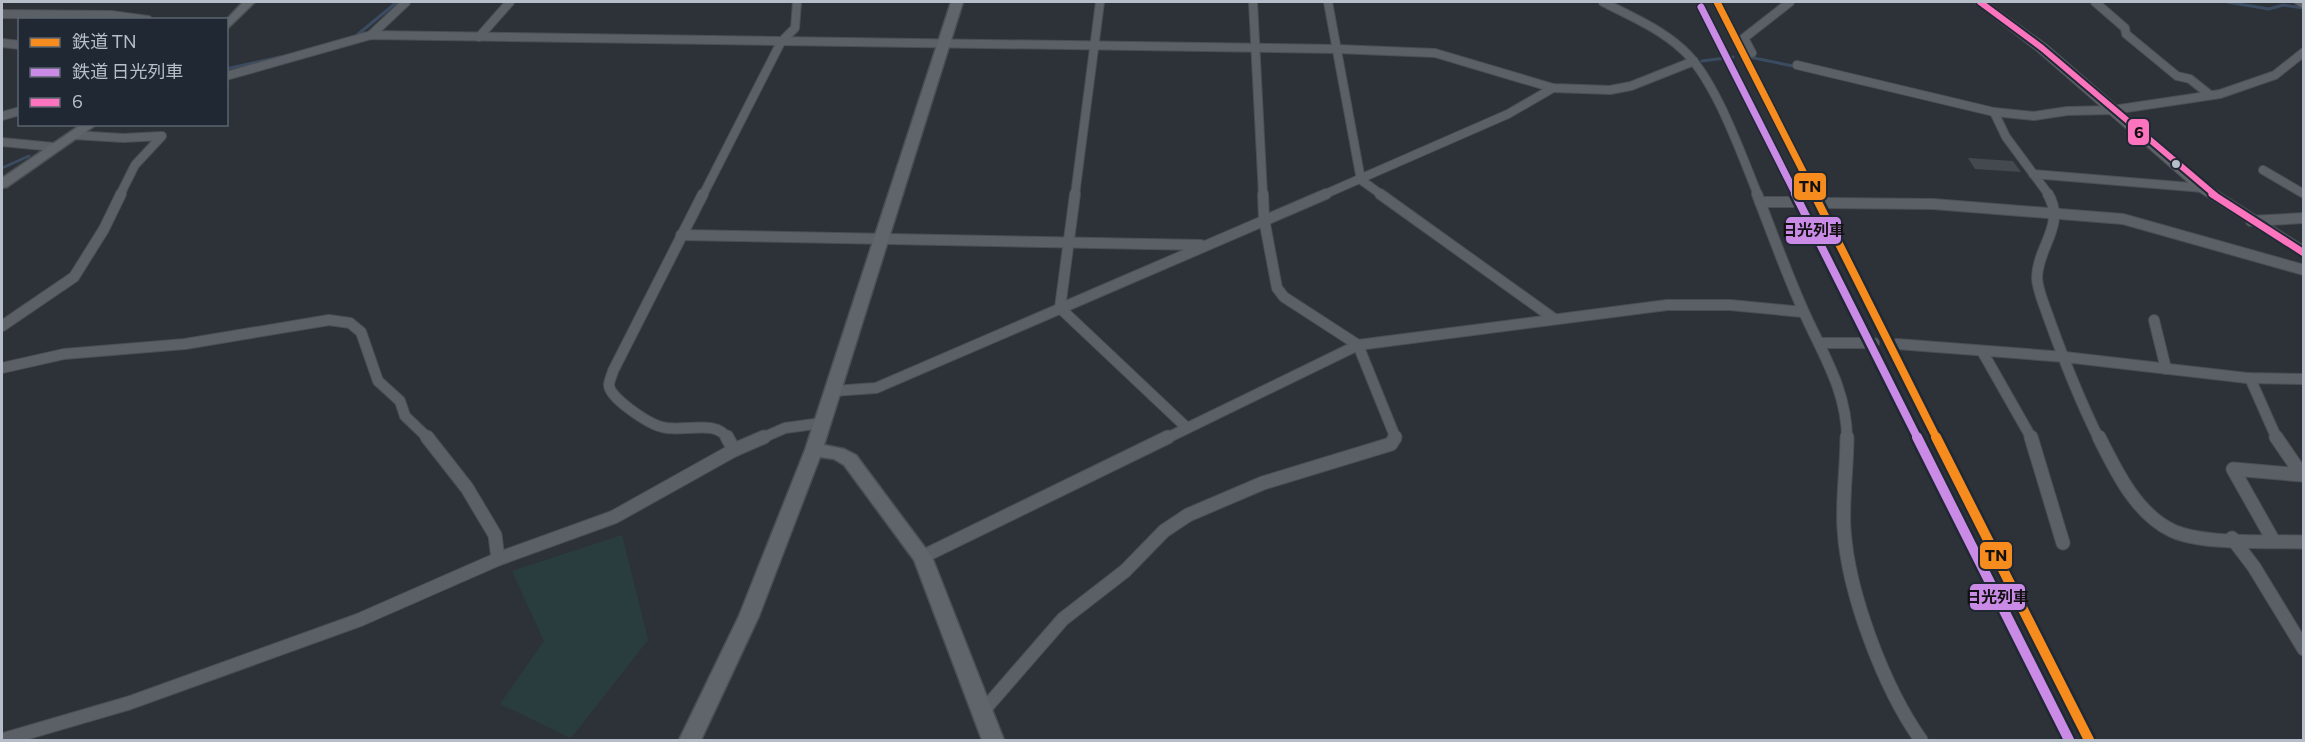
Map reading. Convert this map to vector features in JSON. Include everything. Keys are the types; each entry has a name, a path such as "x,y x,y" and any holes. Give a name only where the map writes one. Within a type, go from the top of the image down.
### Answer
{"main road":[{"path":"1980,2 2025,34 2203,188 2250,221 2304,253"},
{"path":"2299,2 2304,6"}],"street":[{"path":"228,25 249,2"},
{"path":"370,35 406,2"},
{"path":"479,37 510,2"},
{"path":"734,450 724,432 714,428 661,427 613,396 609,385 613,371 681,235 781,42 795,28 797,2"},
{"path":"690,741 749,616 814,450 957,2"},
{"path":"1060,308 1100,2"},
{"path":"983,711 1063,619 1125,571 1164,531 1188,515 1263,483 1391,444 1396,439 1358,345 1284,297 1277,288 1264,219 1253,2"},
{"path":"1328,2 1360,180 1553,318"},
{"path":"1603,2 1663,35 1694,61 1745,160 1803,312 1836,379 1846,416 1844,527 1851,573 1901,713 1921,741"},
{"path":"1752,53 1744,38 1790,2"},
{"path":"2095,2 2125,28 2126,34 2177,76 2190,80 2210,96"},
{"path":"2,14 98,15 128,18"},
{"path":"93,18 98,15"},
{"path":"228,75 370,35 1337,49 1435,53 1553,88 1610,90 1631,86 1694,61"},
{"path":"2,43 18,45"},
{"path":"1797,64 1995,112 2034,116 2072,111 2113,110 2210,96 2242,88 2275,75 2304,52"},
{"path":"833,391 876,388 1264,219 1360,180 1508,114 1553,88"},
{"path":"2,116 18,112"},
{"path":"1995,112 2008,140 2049,197 2055,212 2036,270 2040,292 2093,426 2142,511 2172,531 2232,538 2304,542"},
{"path":"2,184 88,126"},
{"path":"2,327 74,277 104,229 135,165 162,136 101,138 73,135"},
{"path":"3,142 54,147"},
{"path":"2263,170 2304,194"},
{"path":"2033,174 2203,188"},
{"path":"1760,202 1801,202"},
{"path":"1826,203 1933,204 2092,214 2158,226 2304,270"},
{"path":"2250,221 2304,218"},
{"path":"681,235 1205,246"},
{"path":"922,557 1358,345 1667,305 1730,305 1803,312"},
{"path":"1060,308 1186,427"},
{"path":"2,368 64,354 206,341 329,320 351,323 361,332 378,381 400,401 405,416 434,444 448,467 467,488 495,535 498,559"},
{"path":"2154,320 2166,369"},
{"path":"1819,343 1874,343"},
{"path":"1897,344 2065,357 2250,378 2304,379"},
{"path":"1982,351 2035,444 2063,543"},
{"path":"2250,378 2274,434 2302,475 2233,470 2273,540"},
{"path":"2,740 167,690 359,620 498,559 632,509 734,450 792,425 822,423"},
{"path":"814,450 838,453 850,460 922,557 993,741"},
{"path":"2232,538 2254,567 2304,649"}],"green space":[{"path":"622,535 648,640 571,738 500,704 544,641 512,571"}],"building":[{"path":"1968,158 2013,161 2021,172 1975,169"}],"waterway":[{"path":"357,35 397,2"},
{"path":"2227,2 2269,9 2283,5 2304,8"},
{"path":"228,69 280,57"},
{"path":"1702,61 1733,57"},
{"path":"1749,57 1798,67"},
{"path":"2,168 29,156"}],"rail line":[{"name":"TN","path":"1717,2 2089,740"},
{"name":"日光列車","path":"1701,7 2069,740"}],"transit line":[{"name":"6","path":"1980,2 2042,48 2203,188 2304,253"}]}
